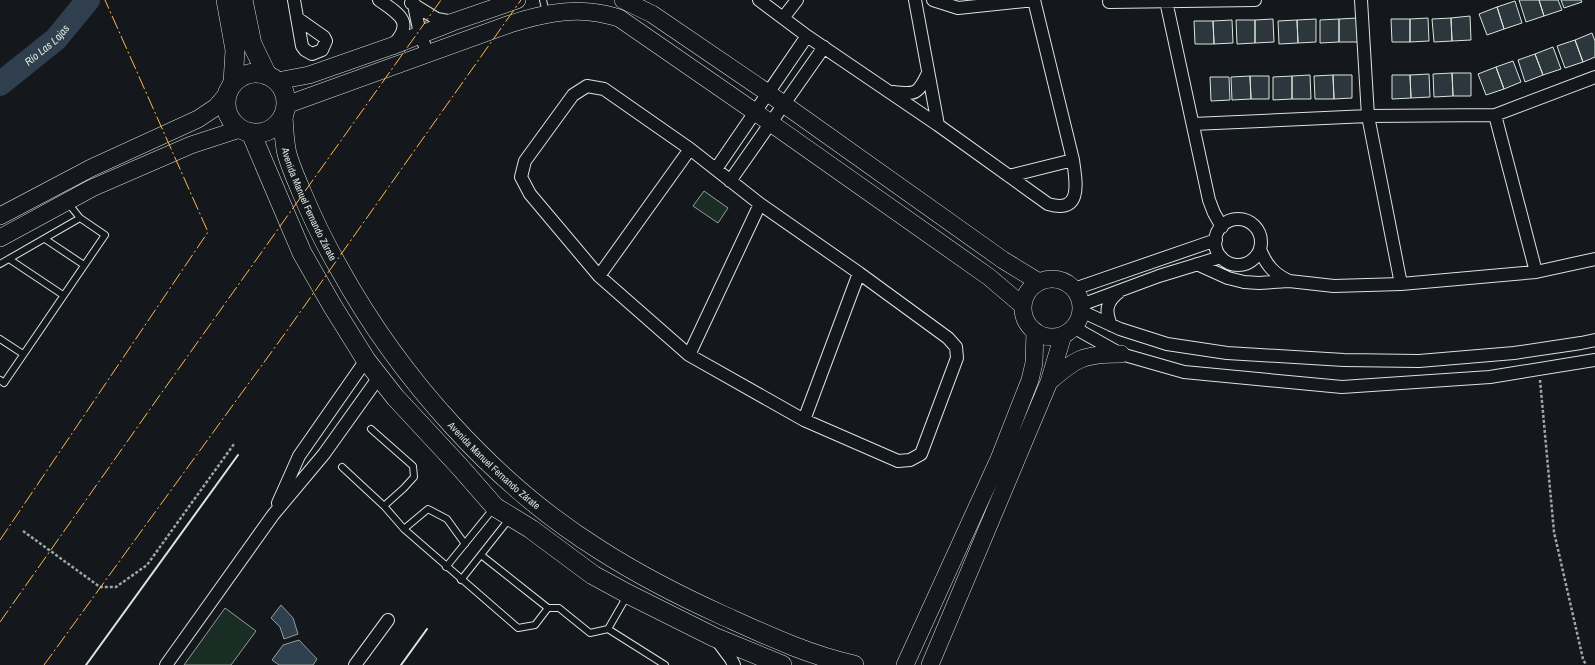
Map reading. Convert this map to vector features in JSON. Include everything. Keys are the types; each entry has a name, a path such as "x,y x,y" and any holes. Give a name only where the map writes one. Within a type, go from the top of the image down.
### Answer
{"main road":[{"path":"226,0 235,50 230,89 225,104 227,114 232,123 246,131 261,133 270,130 277,124 285,111 286,96 282,88 272,78 252,44 243,0"},
{"path":"230,89 240,77 249,74 258,73 272,78"},
{"name":"Avenida Manuel Fernando Zárate","path":"285,111 287,154 297,183 329,251 353,295 389,350 426,396 479,454 551,516 599,550 675,593 800,649 854,665"},
{"path":"246,131 302,253 366,360 395,397 495,507 530,529 593,575 714,637 782,665"}],"street":[{"path":"294,0 297,18"},
{"path":"379,0 400,15 404,22 404,29 392,46"},
{"path":"272,78 309,75 392,46 452,22 517,0"},
{"path":"623,0 652,14 784,104 1003,260 1039,282"},
{"path":"759,0 807,36 938,124 1048,204 1058,207 1068,205 1074,197 1077,187 1073,160 1034,0 958,8 933,0"},
{"path":"783,18 797,0"},
{"path":"915,0 938,124"},
{"path":"1109,2 1255,0"},
{"path":"1361,0 1368,116 1401,284"},
{"path":"1166,1 1209,200 1214,213 1222,226"},
{"path":"411,2 437,19 452,22"},
{"path":"411,2 420,34 428,54"},
{"path":"285,111 428,54 510,24 545,7 598,13 619,18 989,276 1023,306"},
{"path":"716,170 807,36"},
{"path":"730,180 824,47"},
{"path":"889,91 911,94 921,87 928,73"},
{"path":"1193,124 1368,116 1495,115 1595,77"},
{"path":"587,86 604,89 690,149 760,204 859,273 948,338 956,347 957,358 921,454 910,460 898,461 804,420 689,355 600,276 530,194 521,177 525,161 573,95 587,86"},
{"path":"0,216 91,168 198,119 216,107 230,89"},
{"path":"1495,115 1536,272"},
{"path":"0,238 92,188 191,145 246,131"},
{"path":"600,276 690,149"},
{"path":"1009,176 1073,160"},
{"path":"689,355 760,204"},
{"path":"1081,308 1142,282 1197,264 1226,260 1245,264 1252,260 1260,249 1260,235 1257,229 1246,220 1233,220 1222,226 1218,233 1216,240 1218,252 1226,260 1244,282"},
{"path":"1074,289 1216,240"},
{"path":"1260,249 1264,260 1270,269 1289,281"},
{"path":"1197,264 1228,278 1244,282 1259,283 1289,281 1334,286 1401,284 1536,272 1595,259"},
{"path":"1137,267 1142,282"},
{"path":"804,420 859,273"},
{"path":"930,665 1068,331 1078,320 1081,308 1080,299 1074,289 1067,283 1058,279 1048,279 1039,282 1031,288 1025,296 1023,306 1024,315 1028,324 1034,331 1053,337 1068,331 1121,354 1184,372 1342,387 1490,377 1595,360"},
{"path":"1112,325 1107,316 1108,306 1112,297 1120,291"},
{"path":"1081,308 1112,325 1142,337 1167,344 1227,353 1344,360 1419,361 1514,353 1595,340"},
{"path":"905,665 999,459 1030,380 1034,363 1034,331"},
{"path":"1048,382 1066,367 1082,358 1098,354 1121,354"},
{"path":"273,515 299,456 366,360"},
{"path":"166,665 273,515 324,454 379,377"},
{"path":"355,665 388,620"},
{"path":"714,637 734,665"}],"lane":[{"path":"0,380 4,383 104,235 80,218 67,202"},
{"path":"0,264 80,218"},
{"path":"45,239 84,265"},
{"path":"9,259 63,295"},
{"path":"0,339 23,354"},
{"path":"371,429 413,466 414,477 384,506"},
{"path":"342,467 384,506 404,529 518,628 534,625 548,608"},
{"path":"446,567 495,507"},
{"path":"404,529 428,509 447,519 465,544"},
{"path":"461,580 511,517"},
{"path":"481,555 548,608 559,608 590,632 608,629 665,665"},
{"path":"608,629 628,594"}],"path":[{"path":"1540,370 1554,532 1583,659 1586,665"},
{"path":"23,531 100,587 116,587 147,565 234,444"}],"green space":[{"path":"704,191 728,208 718,223 693,206"},
{"path":"225,608 256,631 231,665 184,665"}],"water":[{"path":"281,605 293,618 298,634 284,639 280,627 271,618"},
{"path":"299,640 317,659 313,665 279,665 272,660 283,645"}],"building":[{"path":"1519,0 1539,0 1544,16 1526,22"},
{"path":"1539,0 1558,0 1562,10 1544,16"},
{"path":"1561,0 1581,0 1582,2 1564,8"},
{"path":"1515,1 1522,23 1504,29 1497,7"},
{"path":"1497,7 1504,29 1487,35 1479,14"},
{"path":"1470,16 1471,40 1452,41 1451,18"},
{"path":"1357,18 1358,42 1339,42 1339,19"},
{"path":"1428,18 1429,41 1410,42 1410,19"},
{"path":"1451,18 1452,41 1434,42 1432,19"},
{"path":"1273,19 1274,42 1255,43 1255,20"},
{"path":"1316,19 1316,42 1298,43 1297,20"},
{"path":"1339,19 1339,42 1320,43 1320,20"},
{"path":"1391,19 1410,19 1410,42 1392,42"},
{"path":"1232,20 1233,43 1214,44 1213,21"},
{"path":"1236,20 1255,20 1255,43 1237,44"},
{"path":"1297,20 1298,43 1279,44 1278,21"},
{"path":"1194,21 1213,21 1214,44 1195,44"},
{"path":"1592,33 1595,41 1595,57 1583,62 1575,40"},
{"path":"1575,40 1583,62 1565,68 1557,46"},
{"path":"1553,47 1561,69 1543,75 1535,54"},
{"path":"1535,54 1543,75 1525,82 1518,60"},
{"path":"1513,61 1521,82 1504,89 1496,67"},
{"path":"1496,67 1504,89 1486,95 1478,74"},
{"path":"1452,73 1453,96 1434,97 1433,74"},
{"path":"1452,73 1471,73 1471,96 1453,96"},
{"path":"1429,74 1430,97 1411,98 1410,75"},
{"path":"1310,75 1311,99 1292,99 1292,76"},
{"path":"1333,75 1334,99 1315,99 1314,76"},
{"path":"1333,75 1352,75 1352,98 1334,99"},
{"path":"1392,75 1410,75 1411,98 1392,99"},
{"path":"1250,76 1251,99 1232,100 1231,77"},
{"path":"1250,76 1269,76 1269,99 1251,99"},
{"path":"1292,76 1292,99 1273,100 1273,77"},
{"path":"1210,77 1229,77 1230,100 1211,101"}],"waterway":[{"name":"Río Las Lajas","path":"0,84 56,39 88,0"}],"wall":[{"path":"86,665 238,455"},
{"path":"401,665 427,629"}],"power":[{"path":"0,540 208,232 105,0"},
{"path":"0,622 441,0"},
{"path":"44,665 286,332 521,0"}]}
